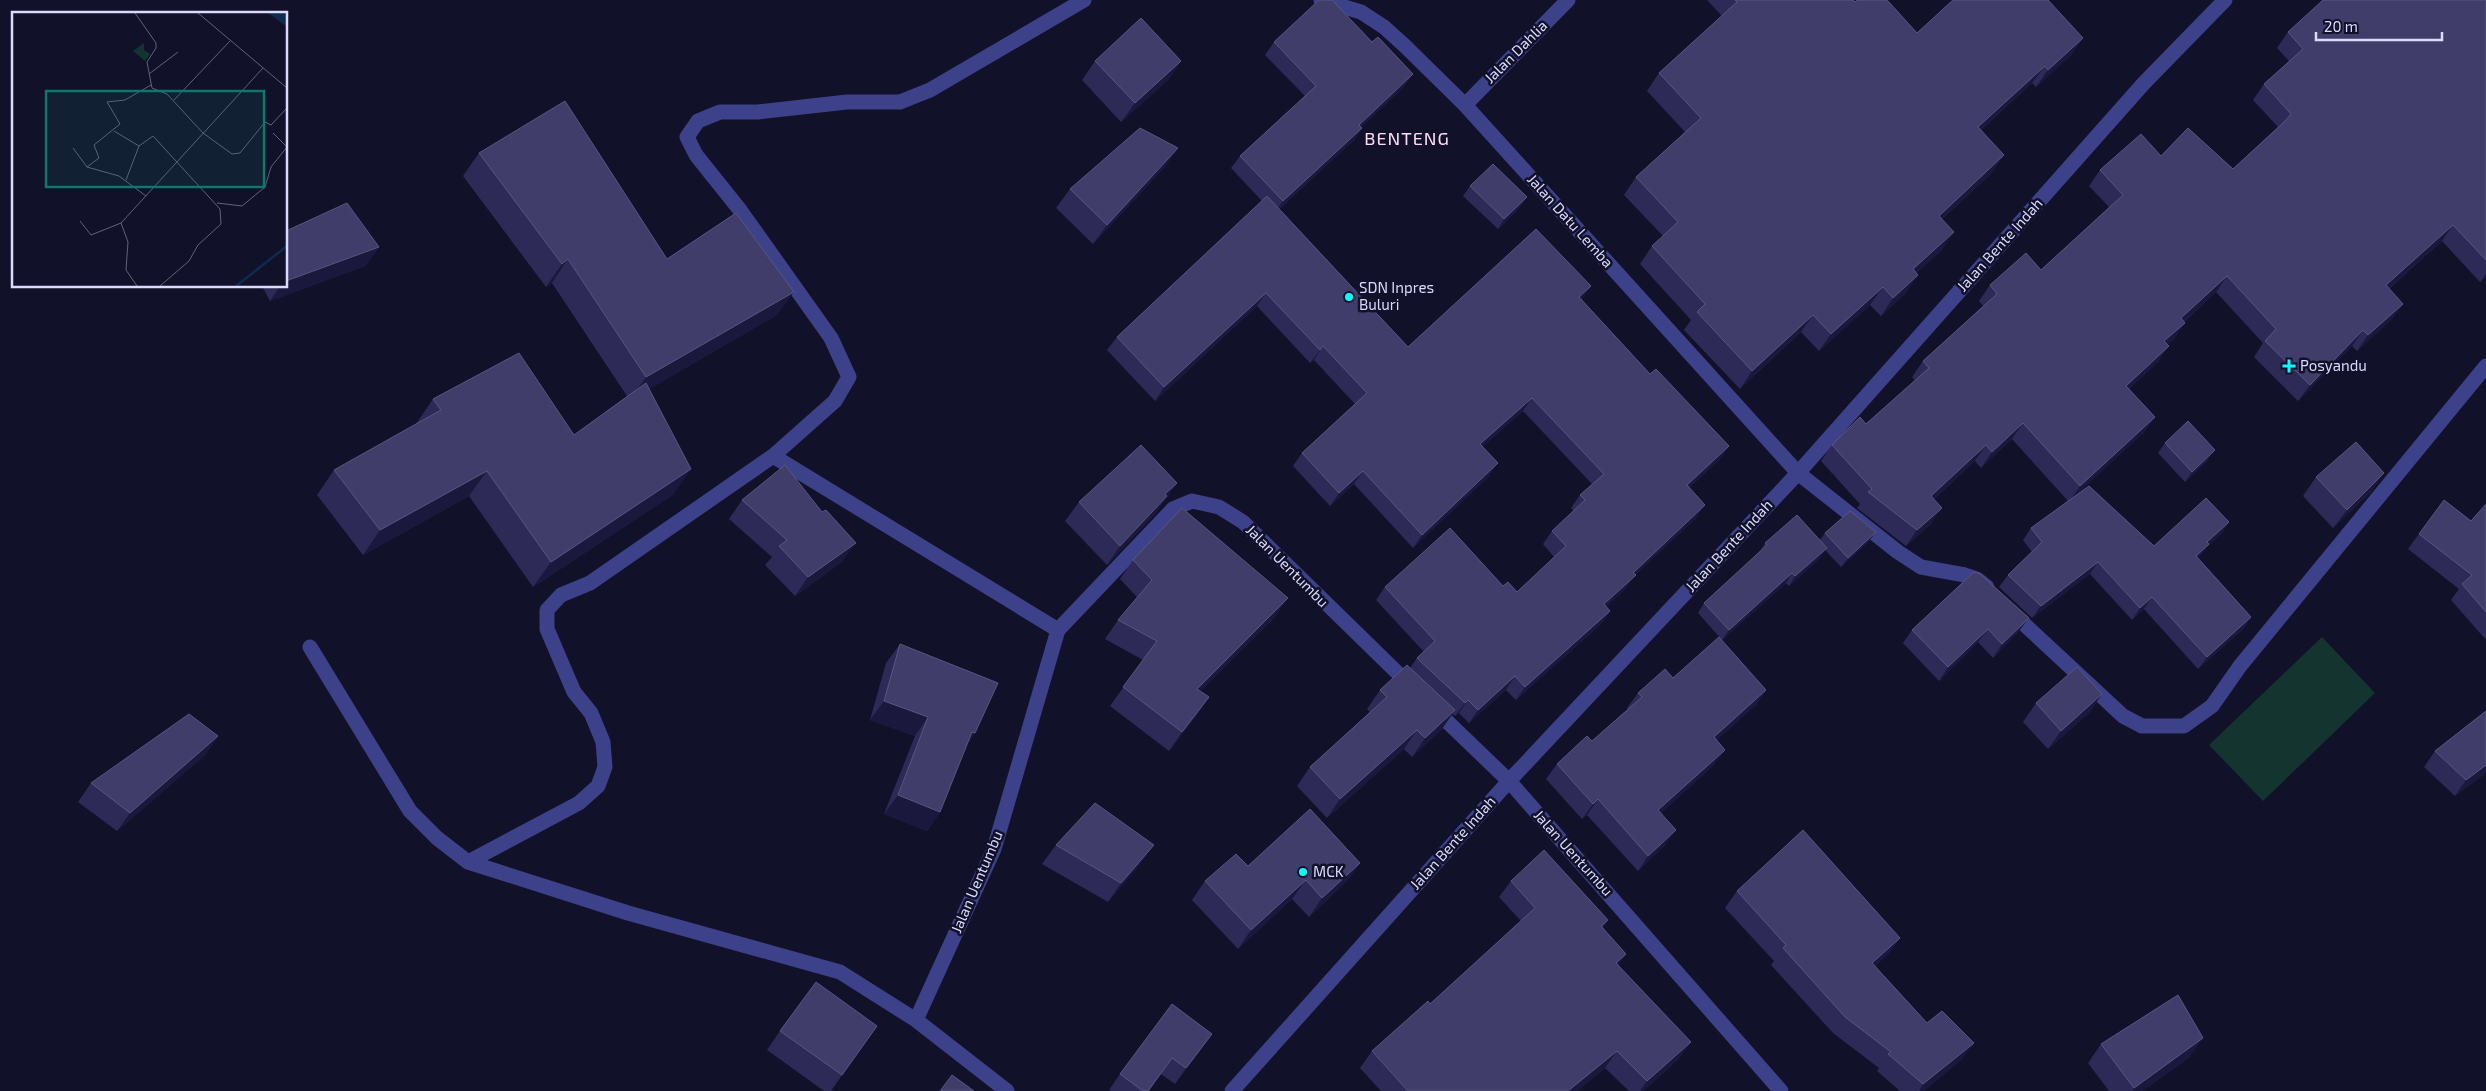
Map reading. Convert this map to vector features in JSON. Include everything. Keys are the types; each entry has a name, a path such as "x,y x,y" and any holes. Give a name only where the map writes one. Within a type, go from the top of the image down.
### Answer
{"street":[{"path":"468,862 580,803 598,786 605,768 602,742 591,713 574,692 547,628 547,610 561,595 590,583 773,456 835,401 849,377 830,338 740,210 696,155 687,137 692,129 698,121 720,112 758,112 847,102 900,102 930,90 1084,0"},
{"name":"Jalan Datu Lemba","path":"1321,0 1361,12 1384,27 1465,105 1798,473 1898,552 1921,567 1977,578 2123,716 2142,726 2184,726 2212,706 2240,666 2486,366"},
{"name":"Jalan Dahlia","path":"1465,105 1568,0"},
{"name":"Jalan Bente Indah","path":"1232,1091 1509,781 1798,473 2144,83 2224,0"},
{"path":"773,456 1058,630"},
{"name":"Jalan Uentumbu","path":"916,1020 994,849 1058,630 1173,509 1192,501 1219,507 1243,522 1301,581 1509,781 1781,1091"},
{"path":"310,647 410,811 437,838 468,862 628,913 840,972 916,1020 1007,1091"}],"green space":[{"path":"2322,637 2375,693 2263,801 2209,745"}],"building":[{"path":"1319,0 1332,0 1372,42 1378,37 1413,74 1359,125 1362,128 1283,201 1240,156 1316,86 1274,42"},
{"path":"1735,0 1853,0 1855,2 1857,0 1887,0 1917,33 1953,0 2048,0 2083,38 2048,70 2045,66 1978,127 2004,155 1939,216 1954,232 1913,269 1918,275 1893,298 1883,287 1831,334 1813,315 1752,371 1697,312 1705,304 1652,246 1678,222 1636,177 1701,118 1659,73 1737,2"},
{"path":"2323,0 2486,0 2486,260 2453,225 2386,285 2403,304 2368,335 2363,330 2310,385 2265,341 2276,329 2227,276 2181,318 2185,323 2164,341 2169,346 2126,386 2155,417 2080,486 2023,423 1992,452 1986,445 1931,496 1942,508 1917,530 1868,492 1872,489 1832,445 1860,417 1866,424 1929,368 1923,361 1997,294 1990,285 2026,253 2041,270 2123,195 2100,170 2141,134 2161,156 2188,128 2233,169 2291,114 2264,84 2303,49 2288,32"},
{"path":"1141,18 1181,61 1135,103 1095,61"},
{"path":"565,101 667,259 736,213 794,292 646,377 568,259 562,264 479,153"},
{"path":"1140,128 1178,148 1107,225 1070,189"},
{"path":"1493,164 1527,197 1504,219 1470,186"},
{"path":"1267,196 1408,347 1536,229 1591,286 1579,297 1650,374 1656,369 1729,446 1687,485 1705,505 1633,573 1636,575 1604,604 1610,611 1525,687 1515,676 1478,710 1468,700 1465,703 1417,658 1435,641 1385,587 1450,528 1503,586 1508,582 1517,592 1566,546 1552,531 1585,500 1580,495 1604,474 1532,398 1480,444 1498,463 1422,535 1363,471 1339,493 1302,453 1367,393 1323,346 1320,350 1266,293 1164,387 1117,337"},
{"path":"347,203 379,247 288,280 288,230"},
{"path":"519,353 574,435 646,383 691,469 551,562 487,471 380,530 334,470 441,410 433,399"},
{"path":"2188,421 2215,450 2192,472 2165,443"},
{"path":"2356,442 2384,473 2347,510 2316,477"},
{"path":"1141,445 1177,483 1165,494 1167,496 1120,546 1079,502"},
{"path":"785,465 822,512 826,510 856,543 808,577 779,546 787,540 742,500"},
{"path":"2089,486 2154,546 2206,498 2229,522 2207,542 2209,544 2196,556 2251,617 2207,657 2152,597 2140,608 2098,562 2041,606 2008,575 2042,542 2031,528"},
{"path":"2444,500 2471,521 2486,504 2486,612 2462,584 2472,575 2419,534"},
{"path":"1182,508 1288,598 1197,689 1209,697 1182,732 1123,687 1157,641 1118,620 1152,580 1133,560"},
{"path":"1850,511 1876,532 1848,558 1825,533"},
{"path":"1797,515 1827,548 1795,576 1792,573 1729,630 1704,603 1767,545 1765,543"},
{"path":"1974,572 1980,574 2029,618 2002,644 1988,629 1948,667 1912,630"},
{"path":"1719,637 1766,690 1714,737 1725,750 1658,810 1676,830 1648,856 1598,799 1593,804 1557,764 1587,736 1592,741 1642,697 1638,693 1665,669 1673,678"},
{"path":"900,644 998,683 975,733 972,732 940,812 898,795 928,717 884,701"},
{"path":"1407,665 1455,710 1425,738 1417,730 1340,799 1310,767 1387,697 1380,690"},
{"path":"2077,667 2102,694 2061,731 2036,703"},
{"path":"2486,711 2486,765 2466,780 2435,751"},
{"path":"189,714 218,736 130,813 91,783"},
{"path":"1095,803 1154,845 1121,883 1056,845"},
{"path":"1310,809 1360,863 1322,898 1306,880 1251,930 1205,881 1236,854 1248,866"},
{"path":"1803,830 1900,938 1872,963 1927,1023 1942,1011 1974,1043 1923,1084 1888,1054 1891,1052 1845,1017 1783,948 1786,945 1737,891"},
{"path":"1544,850 1608,920 1601,926 1626,954 1616,963 1691,1042 1647,1081 1617,1051 1568,1091 1408,1091 1372,1051 1428,1001 1430,1004 1535,908 1511,881"},
{"path":"816,982 877,1026 842,1075 780,1031"},
{"path":"2178,995 2203,1038 2134,1088 2101,1044"},
{"path":"1172,1004 1212,1034 1186,1068 1172,1058 1148,1091 1143,1091 1120,1074"},
{"path":"952,1075 974,1091 940,1091"}],"place":[{"name":"SDN Inpres Buluri","path":"1349,297"},
{"name":"Posyandu","path":"2289,366"},
{"name":"MCK","path":"1303,872"}],"district":[{"name":"BENTENG","path":"1407,139"}]}
